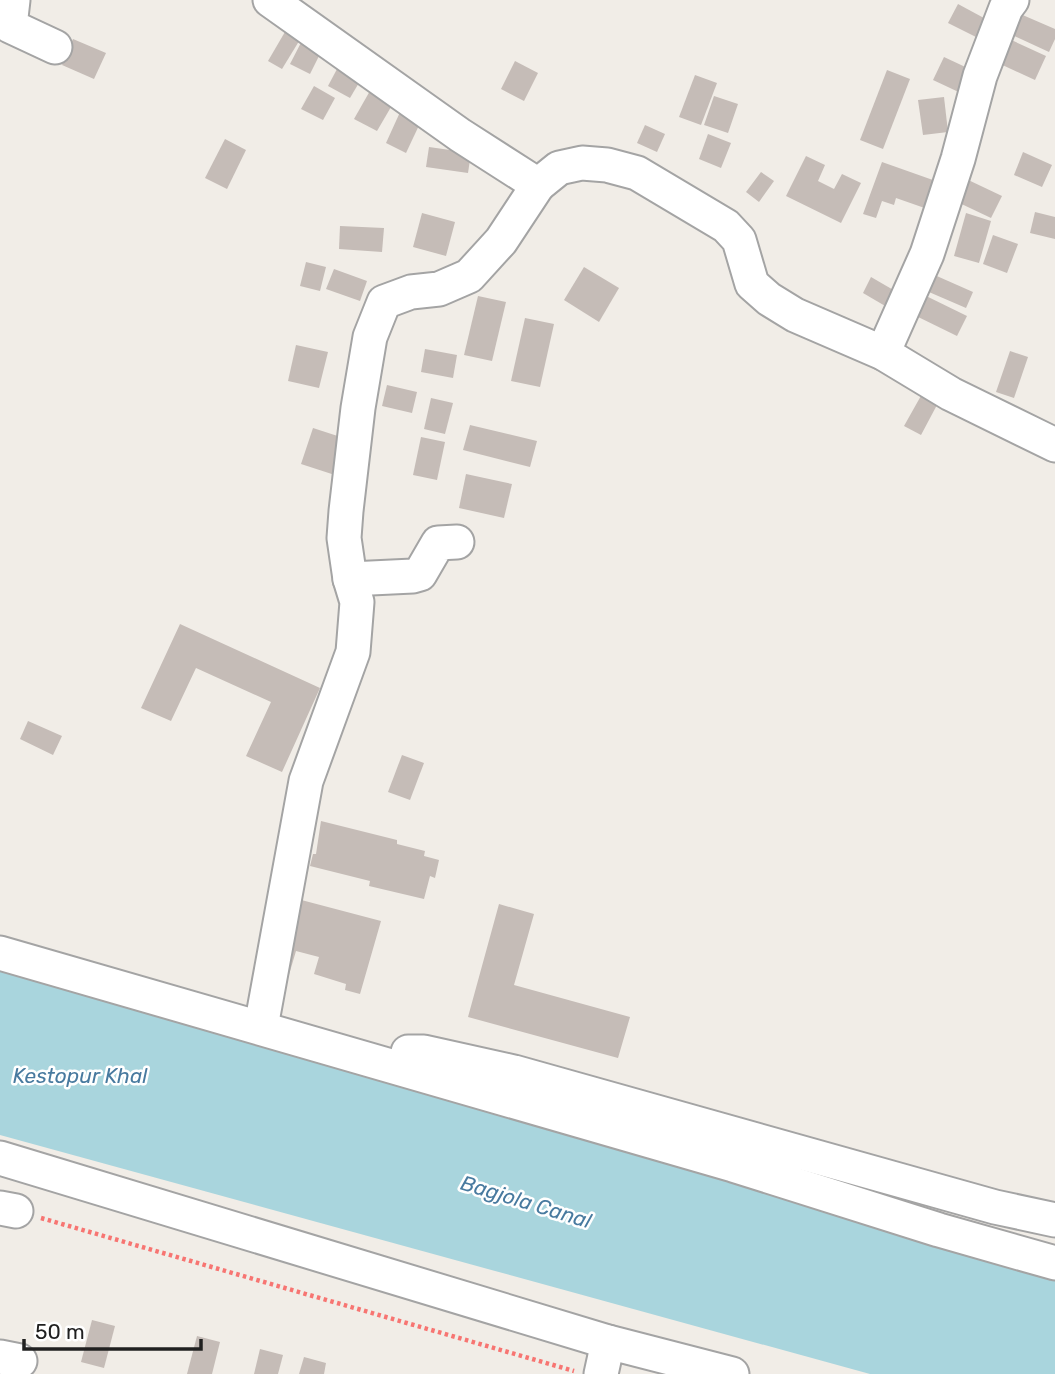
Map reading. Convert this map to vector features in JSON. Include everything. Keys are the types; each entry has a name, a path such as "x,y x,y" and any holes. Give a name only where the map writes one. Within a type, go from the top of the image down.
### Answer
{"street":[{"path":"13,0 10,26 54,47"},
{"path":"270,0 460,135 538,185"},
{"path":"883,353 927,254 1004,3"},
{"path":"261,1027 306,781 353,652 357,602 350,579 344,538 358,408 370,337 384,302 411,292 439,289 469,276 501,241 538,185 559,168 582,163 607,165 636,173 726,226 739,240 752,284 768,299 795,315 883,353 951,394 1055,445"},
{"path":"350,579 420,574 438,543 457,542"},
{"path":"0,953 720,1161 1055,1264"},
{"path":"348,1052 424,1052 514,1072 982,1203 1055,1220"},
{"path":"0,1158 605,1358 732,1374"}],"path":[{"path":"8,1209 584,1374"}],"water":[{"name":"Kestopur Khal","path":"0,971 1055,1272 1055,1374 870,1374 0,1135"}],"building":[{"path":"958,4 995,24 986,42 948,23"},
{"path":"1018,13 1055,29 1055,39 1049,52 1008,33"},
{"path":"289,25 304,33 282,69 268,61"},
{"path":"307,31 326,42 310,74 290,64"},
{"path":"1007,38 1046,56 1035,80 996,62"},
{"path":"73,39 106,53 94,79 62,65"},
{"path":"944,57 976,72 965,95 933,80"},
{"path":"515,61 538,73 524,101 501,89"},
{"path":"337,69 360,81 350,98 328,86"},
{"path":"887,70 910,79 883,149 860,140"},
{"path":"695,75 717,83 701,125 679,117"},
{"path":"375,82 398,95 377,131 354,119"},
{"path":"314,86 335,98 323,120 301,109"},
{"path":"714,96 738,104 728,133 704,125"},
{"path":"944,97 948,132 923,135 918,100"},
{"path":"401,110 422,119 406,153 386,143"},
{"path":"645,125 665,134 657,152 637,143"},
{"path":"708,134 731,143 721,168 699,159"},
{"path":"225,139 246,150 227,189 205,178"},
{"path":"429,147 471,153 468,173 426,167"},
{"path":"1023,152 1052,165 1042,187 1014,175"},
{"path":"806,156 825,165 818,181 834,189 842,174 861,183 841,223 786,196"},
{"path":"882,162 947,185 936,212 896,198 894,205 882,201 876,218 863,214"},
{"path":"761,172 774,181 759,202 746,192"},
{"path":"962,177 1002,196 991,218 951,199"},
{"path":"1035,212 1055,217 1055,239 1030,233"},
{"path":"422,213 455,222 446,256 413,247"},
{"path":"966,213 991,221 979,263 954,256"},
{"path":"340,226 384,228 382,252 339,249"},
{"path":"993,235 1018,244 1007,273 983,264"},
{"path":"306,262 326,267 320,291 300,286"},
{"path":"584,267 619,288 599,322 564,300"},
{"path":"334,269 367,281 360,301 326,289"},
{"path":"930,273 973,292 966,308 922,289"},
{"path":"871,277 902,295 892,310 863,293"},
{"path":"920,293 967,316 957,336 910,313"},
{"path":"478,296 506,302 492,361 464,355"},
{"path":"525,318 554,324 540,387 511,381"},
{"path":"296,345 328,352 319,388 288,381"},
{"path":"425,349 457,355 453,378 421,372"},
{"path":"1010,351 1028,357 1014,398 996,392"},
{"path":"387,385 417,392 412,413 382,406"},
{"path":"922,394 938,403 921,435 904,426"},
{"path":"431,398 453,403 445,434 424,429"},
{"path":"470,425 537,441 530,467 463,450"},
{"path":"313,428 353,441 341,477 301,464"},
{"path":"421,437 445,442 437,480 413,475"},
{"path":"466,474 512,484 504,518 459,508"},
{"path":"180,624 320,688 282,772 246,756 271,702 196,668 171,721 141,708"},
{"path":"28,721 62,736 53,755 20,739"},
{"path":"402,755 424,763 410,800 388,792"},
{"path":"321,821 397,840 397,844 425,851 424,856 439,860 435,878 430,876 424,899 369,886 370,881 310,866 313,854 316,854"},
{"path":"290,897 381,921 360,994 345,990 346,984 314,974 319,957 296,951 288,978 269,973"},
{"path":"499,904 534,914 514,985 630,1017 618,1058 468,1017"},
{"path":"92,1320 115,1326 104,1368 81,1362"},
{"path":"197,1336 220,1342 212,1374 187,1374"},
{"path":"260,1349 283,1355 278,1374 254,1374"},
{"path":"304,1357 326,1363 324,1374 299,1374"}],"water label":[{"name":"Bagjola Canal","path":"526,1202"}]}
